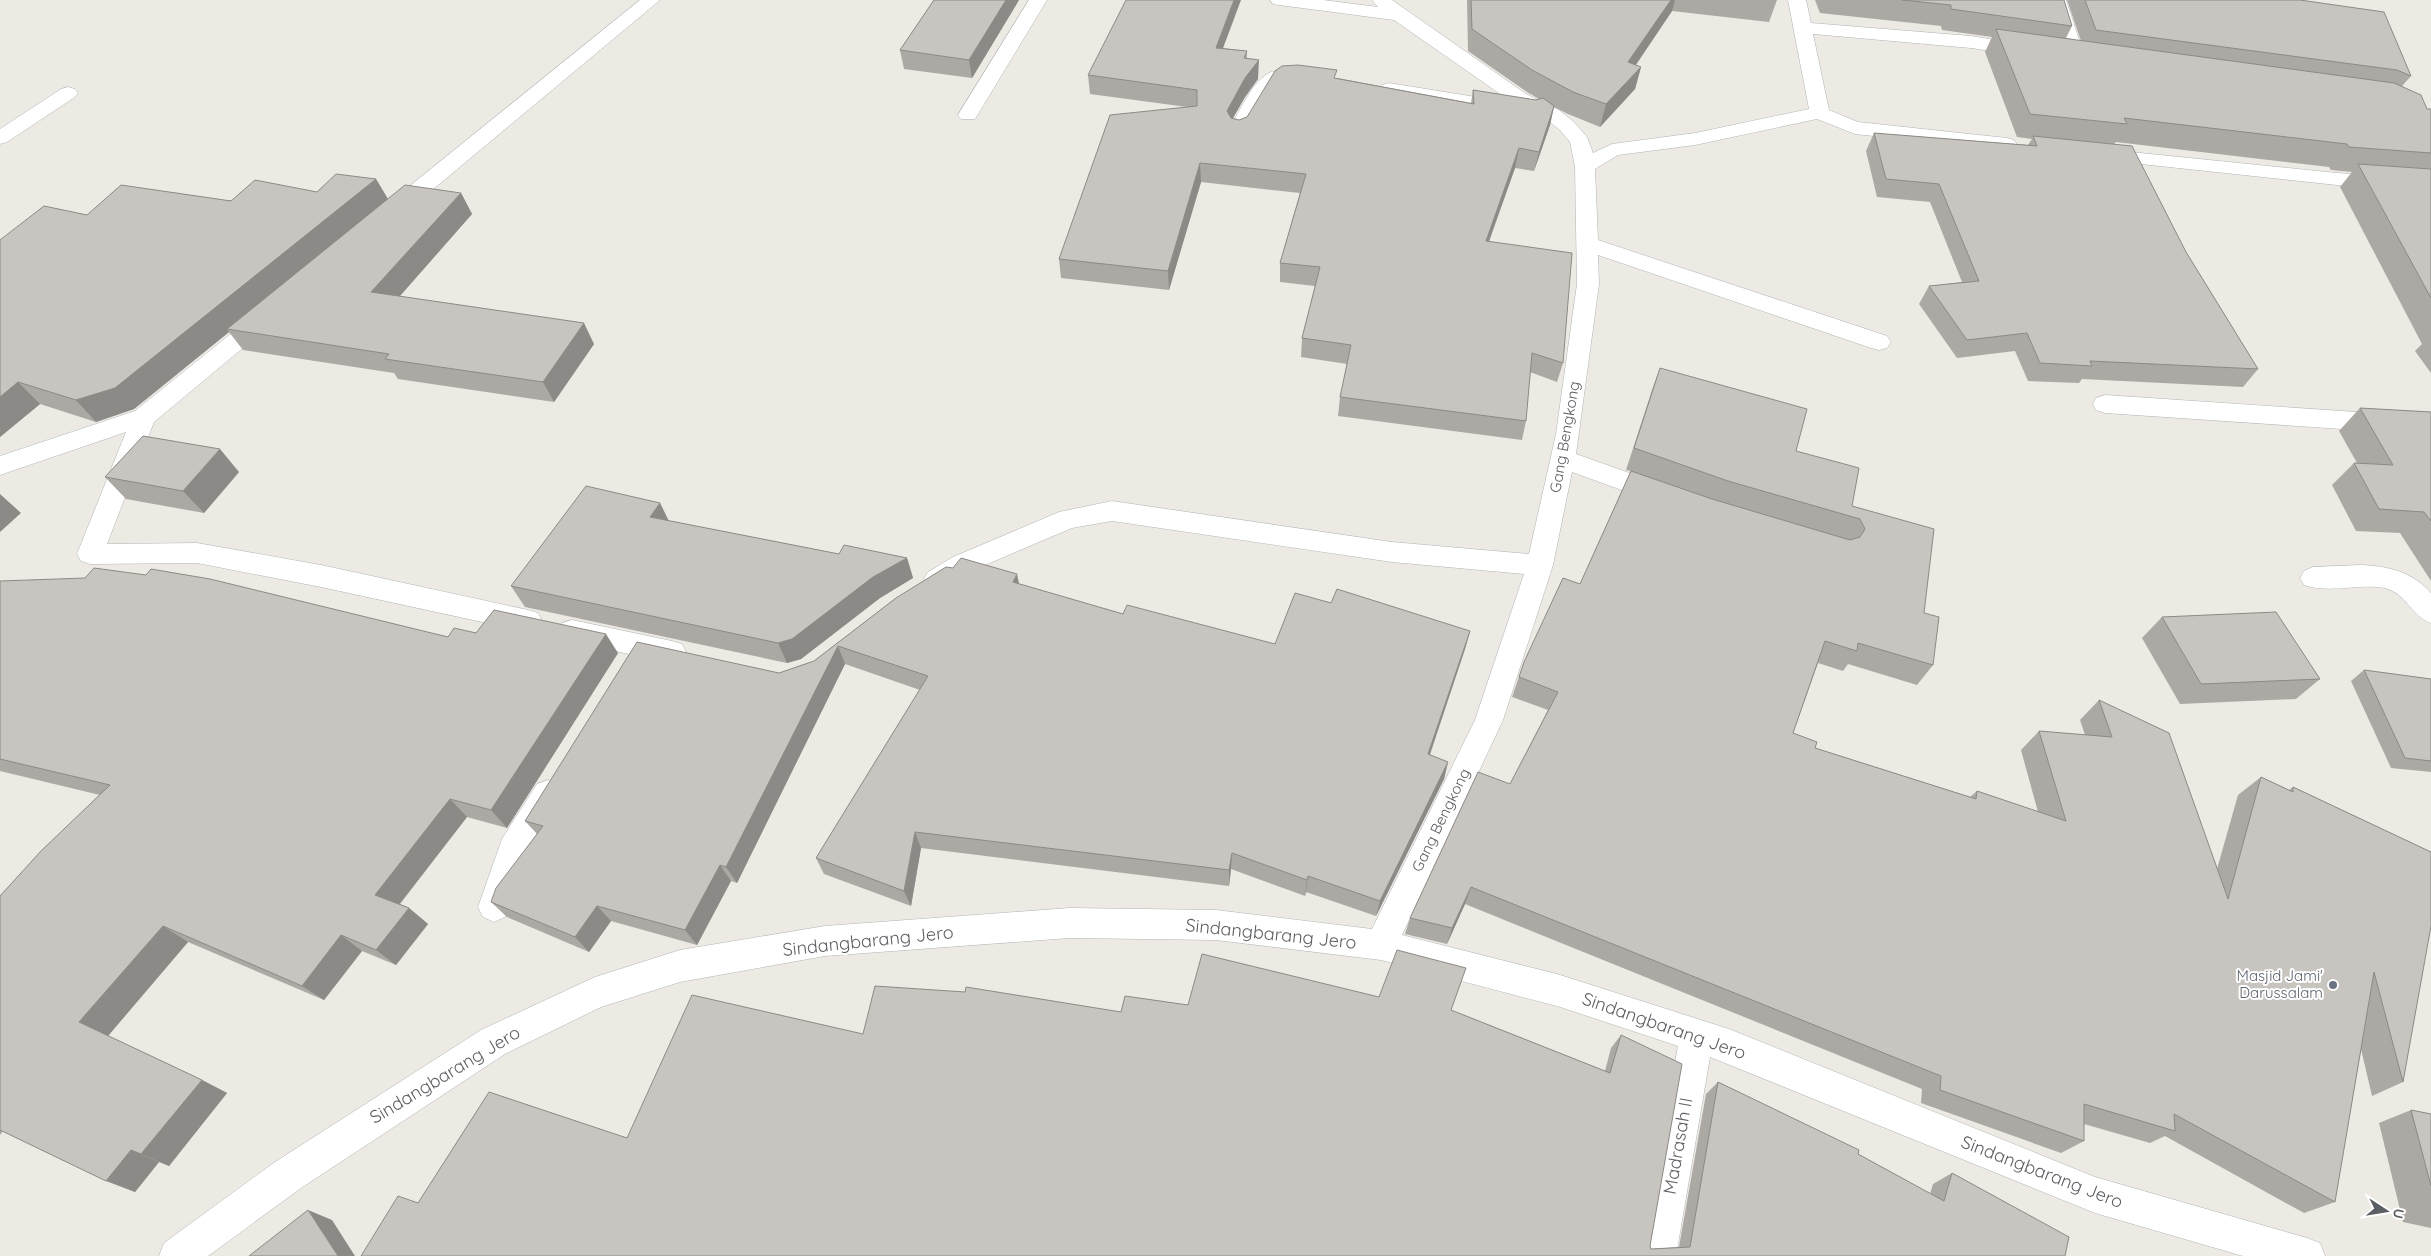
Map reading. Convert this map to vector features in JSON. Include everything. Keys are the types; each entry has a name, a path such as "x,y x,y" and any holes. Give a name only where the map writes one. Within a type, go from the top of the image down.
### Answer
{"street":[{"path":"381,222 651,0"},
{"path":"968,115 1038,0"},
{"path":"1279,0 1390,8"},
{"path":"1797,0 1820,113"},
{"path":"2057,0 2076,58"},
{"name":"Gang Bengkong","path":"1381,945 1489,720 1540,565 1568,434 1588,284 1584,167 1580,140 1552,114 1519,98 1390,8"},
{"path":"1803,28 1971,42 2096,60"},
{"path":"1238,131 1265,85 1276,77 1302,76 1321,78"},
{"path":"1369,86 1552,114"},
{"path":"0,138 68,93"},
{"path":"1584,167 1612,150 1695,139 1820,113 1855,128 2022,146"},
{"path":"2081,152 2337,179 2431,185"},
{"path":"1587,244 1879,342"},
{"path":"0,466 144,417 282,303"},
{"path":"2104,404 2431,426"},
{"path":"144,417 90,554 197,553 321,576 692,657"},
{"path":"1563,459 1686,503"},
{"path":"915,593 962,564 1068,519 1112,511 1382,551 1540,565"},
{"path":"2313,578 2379,577 2394,580 2414,592 2431,612"},
{"path":"624,670 640,646"},
{"path":"494,907 513,850 564,768"},
{"name":"Sindangbarang Jero","path":"177,1256 288,1175 492,1042 595,993 680,966 825,942 1070,923 1216,925 1381,945 1557,990 1729,1046 2095,1195 2307,1256"},
{"name":"Madrasah II","path":"1658,1256 1697,1036"}],"building":[{"path":"934,0 1006,0 969,60 900,50"},
{"path":"1126,0 1234,0 1216,48 1247,51 1244,58 1259,60 1245,78 1227,111 1231,118 1239,120 1247,117 1275,71 1282,66 1298,65 1337,70 1334,78 1474,104 1473,90 1536,100 1543,98 1554,106 1539,152 1519,148 1486,241 1572,253 1563,363 1532,353 1526,421 1340,397 1351,345 1302,338 1320,267 1280,263 1306,174 1200,163 1168,271 1059,259 1110,115 1197,106 1197,90 1088,75"},
{"path":"1471,0 1671,0 1628,62 1641,67 1606,104 1573,92 1532,70 1472,29"},
{"path":"1902,0 2064,0 2072,26 1951,9 1951,5"},
{"path":"2085,0 2300,0 2384,12 2411,76 2397,70 2096,30"},
{"path":"1996,29 2394,83 2421,95 2427,109 2431,109 2431,153 2349,147 2347,144 2124,118 2127,124 2030,114"},
{"path":"1874,133 2037,146 2033,136 2132,146 2186,252 2258,369 2090,361 2092,366 2040,363 2027,333 1967,340 1929,286 1979,281 1939,184 1886,179"},
{"path":"2358,164 2431,169 2431,298"},
{"path":"336,174 376,179 115,388 76,400 18,382 0,397 0,240 44,206 87,215 121,185 231,201 255,180 317,192"},
{"path":"405,185 461,193 371,292 584,323 543,382 385,359 389,354 227,329"},
{"path":"1660,368 1807,409 1796,451 1859,468 1852,506 1934,529 1924,613 1939,617 1933,665 1858,643 1857,651 1825,641 1793,733 1817,742 1815,748 1976,799 1977,791 2066,821 2039,731 2112,737 2099,700 2169,733 2228,899 2261,777 2293,792 2293,787 2431,852 2431,926 2403,1082 2374,972 2335,1202 2174,1114 2175,1131 2084,1104 2084,1141 1940,1090 1941,1076 1471,887 1452,928 1410,918 1478,772 1510,784 1558,692 1519,677 1524,662 1563,578 1580,584 1631,471 1712,499 1850,540 1860,537 1865,529 1860,519 1728,481 1634,448"},
{"path":"2360,408 2431,412 2431,521 2424,512 2379,509 2354,463 2393,465"},
{"path":"143,436 220,449 183,491 105,477"},
{"path":"586,486 660,503 650,517 839,554 844,545 907,558 873,577 792,639 778,643 511,586"},
{"path":"961,558 1017,574 1013,582 1123,614 1127,605 1275,644 1295,593 1331,603 1337,589 1470,631 1428,754 1448,762 1380,901 1308,876 1307,880 1232,853 1229,870 915,832 904,891 816,858 928,676 838,646 726,867 720,865 685,930 597,906 575,937 491,902 496,888 543,826 525,821 637,642 779,673 814,661 896,598 946,567 953,568"},
{"path":"94,568 146,575 151,569 210,579 448,637 454,628 476,633 494,610 606,634 491,810 450,799 375,895 409,908 376,950 341,935 302,986 163,926 79,1022 202,1080 141,1154 131,1150 106,1181 0,1130 0,896 41,851 110,785 0,759 0,581 85,578"},
{"path":"2276,612 2320,679 2201,684 2162,617"},
{"path":"2364,670 2431,679 2431,761 2405,758"},
{"path":"1397,950 1466,968 1451,1010 1610,1073 1621,1035 1682,1064 1651,1249 1690,1247 1718,1082 1859,1150 1858,1154 1944,1201 1952,1173 2069,1237 2065,1256 361,1256 398,1196 418,1203 489,1092 627,1138 692,995 863,1034 875,986 965,992 966,987 1121,1012 1125,996 1188,1005 1202,954 1379,997"},
{"path":"2411,1110 2431,1114 2431,1186"},
{"path":"308,1210 338,1256 249,1256"}],"place":[{"name":"Masjid Jami' Darussalam","path":"2333,985"}]}
